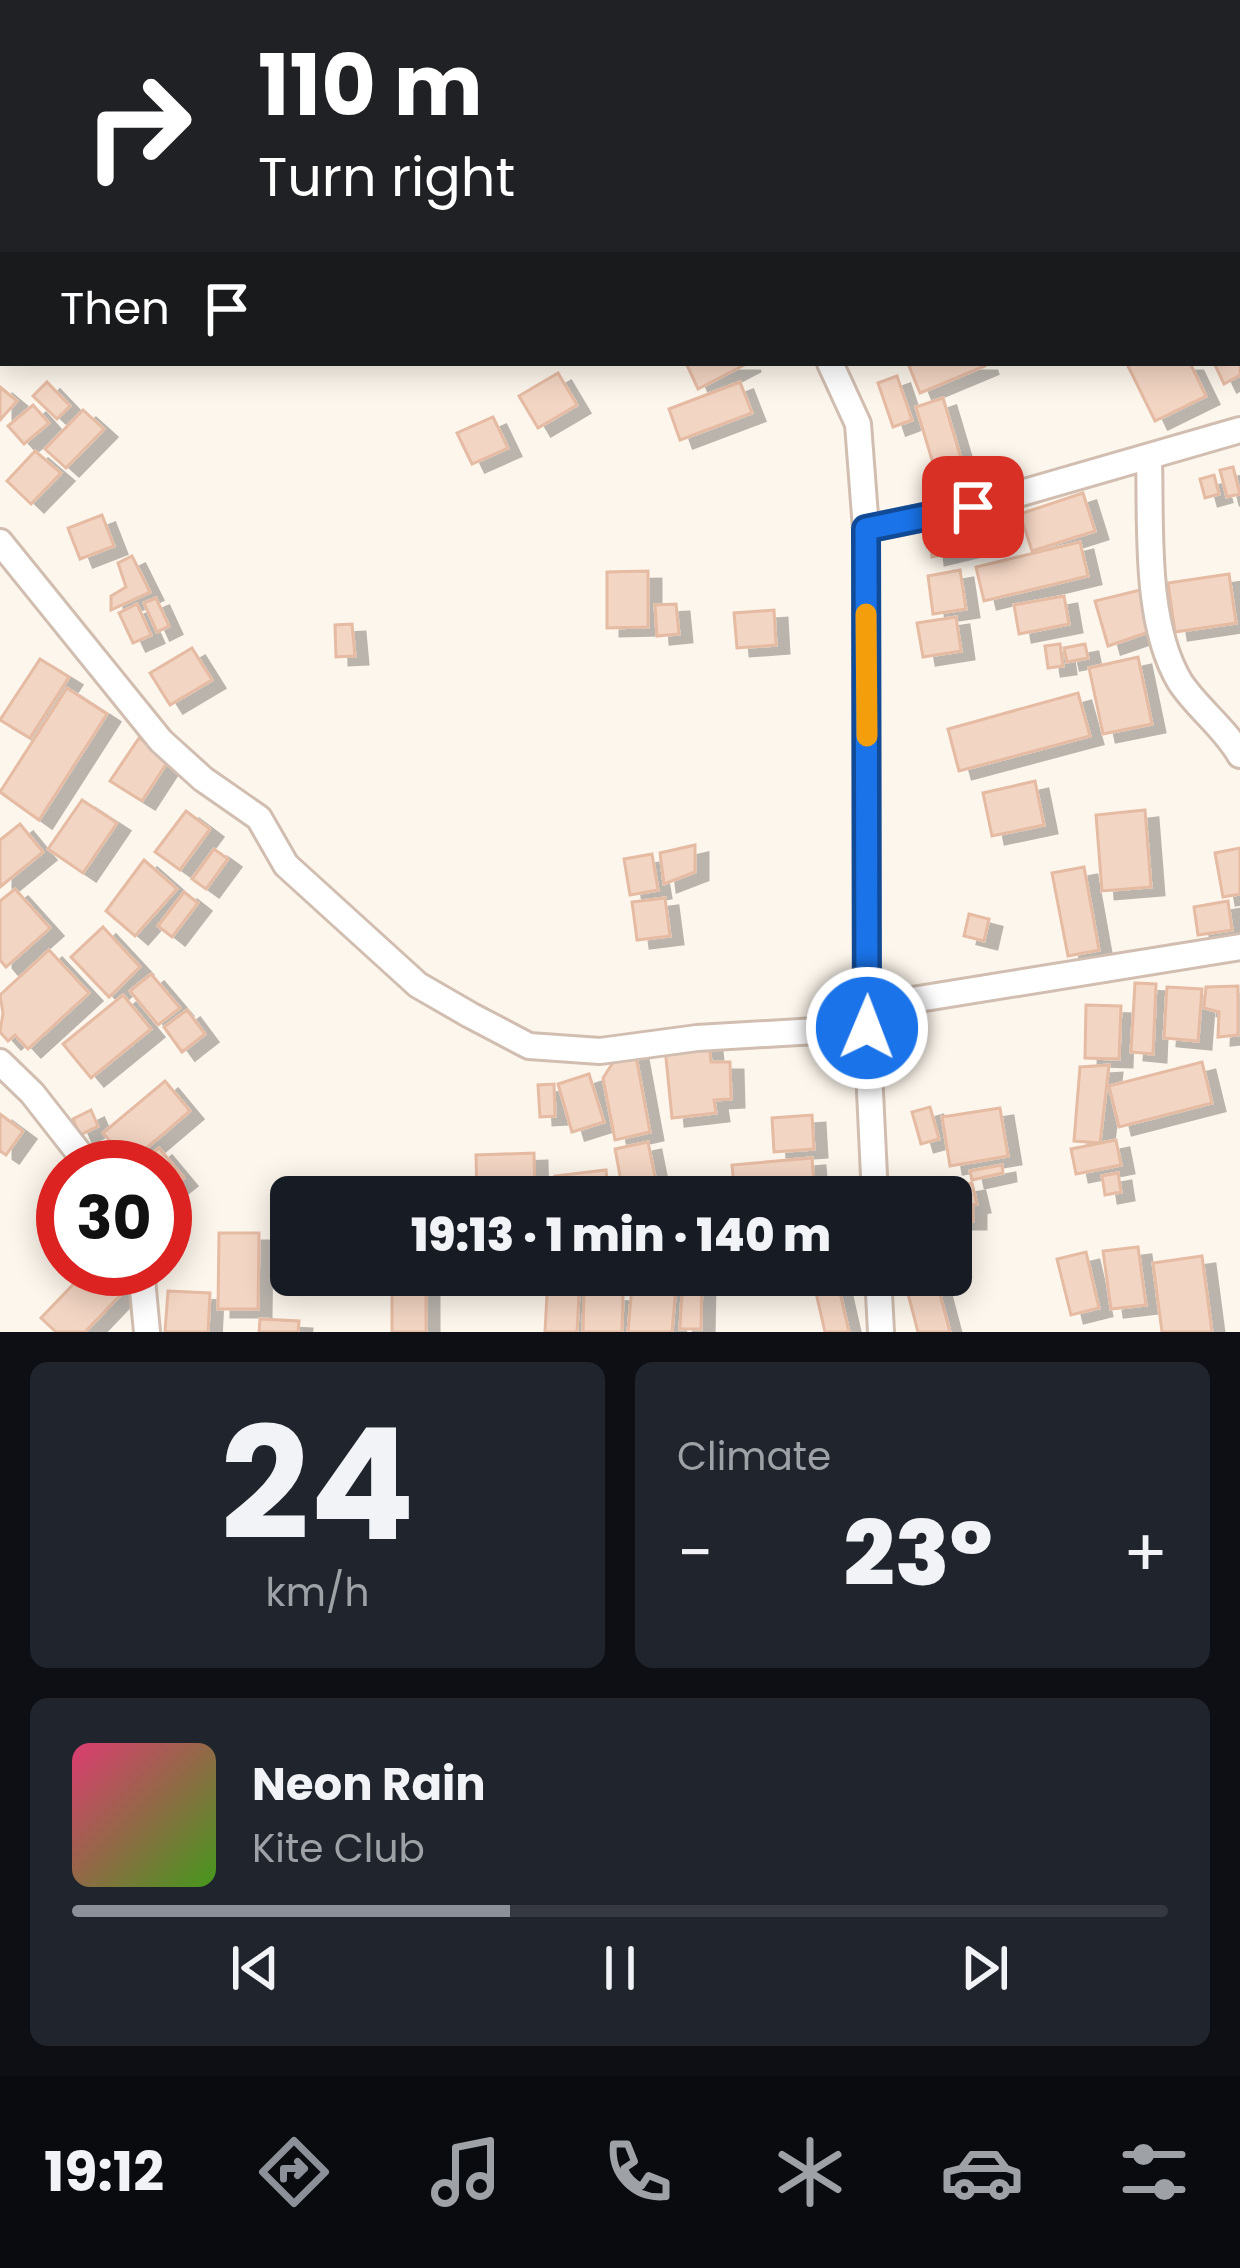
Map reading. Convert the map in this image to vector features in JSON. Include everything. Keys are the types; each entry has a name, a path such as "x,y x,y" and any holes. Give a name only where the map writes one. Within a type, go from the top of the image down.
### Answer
{"street":[{"path":"831,366 858,424 866,529 868,1017 874,1176"},
{"path":"866,529 973,507 1240,430"},
{"path":"1149,458 1161,641 1181,684 1226,732 1240,755"},
{"path":"0,542 161,741 203,779 259,818 286,866 418,985 529,1046 600,1051 868,1017 1240,947"},
{"path":"0,1062 69,1140"},
{"path":"144,1296 147,1332"},
{"path":"879,1296 881,1332"}],"building":[{"path":"687,366 742,366 698,389"},
{"path":"909,366 985,366 920,393"},
{"path":"1128,366 1191,366 1206,396 1155,421"},
{"path":"1215,366 1240,366 1240,375 1224,384"},
{"path":"558,373 577,405 538,428 519,396"},
{"path":"897,376 912,420 893,427 878,383"},
{"path":"47,382 70,406 57,419 33,396"},
{"path":"740,382 752,413 680,440 669,409"},
{"path":"0,387 17,401 0,420"},
{"path":"943,398 969,485 942,493 916,407"},
{"path":"33,405 49,423 24,444 8,426"},
{"path":"83,410 104,429 66,468 45,449"},
{"path":"493,417 508,448 472,464 457,433"},
{"path":"35,451 61,473 31,504 7,481"},
{"path":"1233,467 1240,494 1227,497 1220,470"},
{"path":"1214,475 1219,494 1205,498 1200,479"},
{"path":"1083,493 1095,531 1032,551 1020,514"},
{"path":"102,515 114,546 80,559 68,528"},
{"path":"993,522 999,541 932,557 930,538"},
{"path":"1080,542 1088,576 984,601 976,567"},
{"path":"132,556 150,592 111,610 111,596 126,587 118,563"},
{"path":"960,570 966,609 933,614 928,576"},
{"path":"648,571 648,627 607,628 607,572"},
{"path":"1229,574 1236,623 1175,632 1168,583"},
{"path":"1144,589 1152,631 1108,646 1095,601"},
{"path":"1064,596 1069,624 1019,634 1014,605"},
{"path":"156,598 169,626 157,632 144,603"},
{"path":"137,604 151,635 133,643 119,613"},
{"path":"676,604 679,634 657,636 655,605"},
{"path":"774,610 776,645 737,648 734,613"},
{"path":"956,617 961,651 923,657 917,623"},
{"path":"352,624 355,656 336,657 335,625"},
{"path":"1060,644 1063,666 1048,668 1045,646"},
{"path":"1085,644 1088,658 1067,662 1064,648"},
{"path":"192,648 212,680 170,705 150,673"},
{"path":"1138,657 1152,724 1103,734 1089,668"},
{"path":"40,659 69,677 30,738 0,720"},
{"path":"67,688 107,714 39,820 0,792"},
{"path":"1078,693 1090,736 959,771 948,729"},
{"path":"139,738 170,758 142,801 110,781"},
{"path":"1035,781 1044,825 992,836 983,793"},
{"path":"82,800 117,823 83,873 48,849"},
{"path":"1145,810 1151,887 1102,891 1096,815"},
{"path":"186,811 210,829 180,870 155,852"},
{"path":"20,824 43,852 0,887 0,840"},
{"path":"695,845 695,872 664,884 660,853"},
{"path":"1240,848 1240,894 1223,897 1215,853"},
{"path":"214,849 228,859 206,889 192,879"},
{"path":"652,854 658,890 630,895 624,859"},
{"path":"144,860 177,889 135,936 106,911"},
{"path":"1084,867 1099,950 1068,956 1052,873"},
{"path":"15,889 50,928 6,967 0,960 0,901"},
{"path":"184,892 198,903 172,937 158,926"},
{"path":"665,898 670,936 637,940 632,902"},
{"path":"1228,901 1232,930 1198,935 1194,907"},
{"path":"969,914 989,919 984,941 964,936"},
{"path":"103,927 140,967 109,997 71,957"},
{"path":"49,950 89,993 28,1049 15,1035 8,1041 0,1032 0,995"},
{"path":"151,974 180,1008 158,1025 130,991"},
{"path":"1135,983 1156,984 1153,1054 1131,1052"},
{"path":"1238,986 1238,1035 1218,1037 1219,1012 1204,1008 1206,987"},
{"path":"1167,987 1202,989 1198,1041 1164,1038"},
{"path":"123,995 151,1029 91,1078 63,1044"},
{"path":"1086,1005 1121,1006 1119,1059 1085,1058"},
{"path":"187,1010 205,1034 182,1052 164,1027"},
{"path":"709,1043 711,1062 730,1062 731,1099 714,1100 716,1113 672,1118 665,1048"},
{"path":"635,1051 650,1132 615,1140 603,1078 616,1058"},
{"path":"1202,1062 1212,1103 1119,1127 1109,1086"},
{"path":"1109,1065 1100,1143 1074,1141 1080,1067"},
{"path":"589,1074 604,1122 572,1132 558,1084"},
{"path":"165,1081 190,1111 156,1140 109,1140 103,1133"},
{"path":"554,1084 555,1116 540,1117 538,1085"},
{"path":"930,1107 939,1139 921,1144 912,1112"},
{"path":"1000,1108 1008,1156 950,1166 942,1117"},
{"path":"91,1110 98,1126 80,1135 73,1119"},
{"path":"0,1114 23,1131 6,1155 0,1151"},
{"path":"812,1115 814,1149 774,1152 772,1118"},
{"path":"1116,1140 1121,1165 1076,1174 1071,1149"},
{"path":"648,1142 655,1176 620,1176 615,1149"},
{"path":"534,1153 535,1176 476,1176 476,1155"},
{"path":"812,1158 814,1176 733,1176 732,1165"},
{"path":"1002,1165 1003,1173 972,1180 970,1171"},
{"path":"606,1170 607,1176 555,1176"},
{"path":"1118,1173 1121,1192 1105,1195 1102,1176"},
{"path":"219,1233 259,1233 258,1309 218,1309"},
{"path":"1138,1247 1146,1305 1111,1309 1103,1251"},
{"path":"1086,1252 1099,1308 1071,1315 1057,1259"},
{"path":"1202,1256 1212,1332 1162,1332 1153,1263"},
{"path":"210,1293 208,1332 165,1332 168,1296"},
{"path":"62,1296 119,1296 85,1332 56,1332 41,1318"},
{"path":"392,1296 426,1296 426,1332 392,1332"},
{"path":"547,1296 579,1296 577,1332 545,1332"},
{"path":"584,1296 623,1296 622,1332 583,1332"},
{"path":"631,1296 675,1296 672,1332 628,1332"},
{"path":"682,1296 702,1296 701,1329 680,1329"},
{"path":"817,1296 841,1296 849,1332 825,1332"},
{"path":"909,1296 940,1296 950,1332 918,1332"},
{"path":"260,1319 299,1321 298,1332 259,1332"}],"slow traffic":[{"path":"866,614 867,736"}],"route":[{"path":"867,1028 866,529 973,507"}]}
